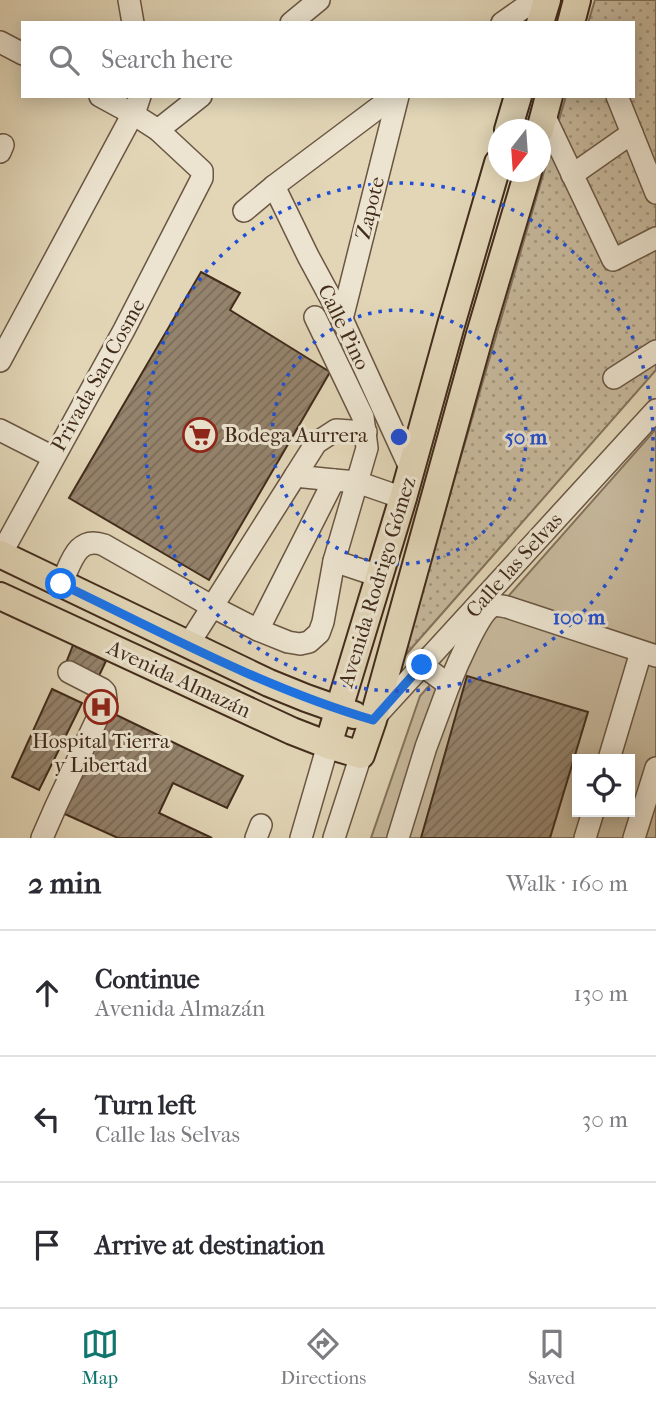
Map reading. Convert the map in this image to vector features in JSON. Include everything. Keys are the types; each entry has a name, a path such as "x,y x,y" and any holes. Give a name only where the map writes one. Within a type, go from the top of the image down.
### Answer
{"main road":[{"path":"541,21 547,0"},
{"path":"572,21 578,0"},
{"path":"512,119 517,98"},
{"name":"Avenida Rodrigo Gómez","path":"328,745 403,498 494,182"},
{"name":"Avenida Rodrigo Gómez","path":"361,755 525,182"},
{"name":"Avenida Almazán","path":"0,554 293,693 373,720"},
{"name":"Avenida Almazán","path":"0,596 258,716 328,745 361,755"}],"street":[{"path":"129,0 133,21"},
{"path":"293,21 319,0"},
{"path":"505,21 535,0"},
{"path":"578,0 587,21"},
{"path":"0,42 21,53"},
{"path":"108,98 136,105 158,130 198,98"},
{"path":"244,211 393,98"},
{"name":"Zapote","path":"341,319 396,98"},
{"path":"618,98 656,193"},
{"path":"0,360 136,105"},
{"path":"544,114 613,260 656,238"},
{"name":"Privada San Cosme","path":"0,554 124,330 202,178 202,171 158,130"},
{"path":"572,175 632,133"},
{"name":"Calle Pino","path":"274,186 341,319 411,470"},
{"path":"61,584 82,545 97,542 258,630 300,644 309,642 319,633 334,561 368,448 363,417 315,317"},
{"path":"614,378 656,351"},
{"name":"Calle las Selvas","path":"373,720 422,665 488,602 656,410"},
{"path":"0,430 53,457"},
{"path":"188,645 316,443 336,430 366,432"},
{"path":"295,475 357,482 403,498"},
{"path":"258,630 334,480"},
{"path":"334,561 379,576"},
{"path":"398,838 433,724 475,631 489,608 488,602 649,654 611,754"},
{"path":"422,665 449,685"},
{"path":"42,838 106,700 102,689 69,672"},
{"name":"Avenida Rodrigo Gómez","path":"301,838 328,745"},
{"name":"Avenida Rodrigo Gómez","path":"334,838 361,755"},
{"path":"635,838 656,768"},
{"path":"585,838 591,817"}],"shaded area":[{"path":"595,0 656,0 656,370 402,659 541,182 551,182 551,147 565,98 635,98 635,21 589,21"},
{"path":"656,429 656,838 371,838 420,696"}],"building":[{"name":"Bodega Aurrera","path":"201,272 240,293 230,310 330,372 209,580 69,498"},
{"path":"73,645 106,661 98,678 66,663"},
{"path":"467,676 588,712 575,754 572,754 572,765 550,838 421,838"},
{"path":"52,689 82,703 39,790 12,777"},
{"path":"106,710 243,776 227,808 173,783 159,813 212,838 118,838 58,811"}],"place":[{"name":"Bodega Aurrera","path":"200,435"},
{"name":"Hospital Tierra y Libertad","path":"101,707"}],"route":[{"path":"61,584 269,683 373,720 422,665"}]}
